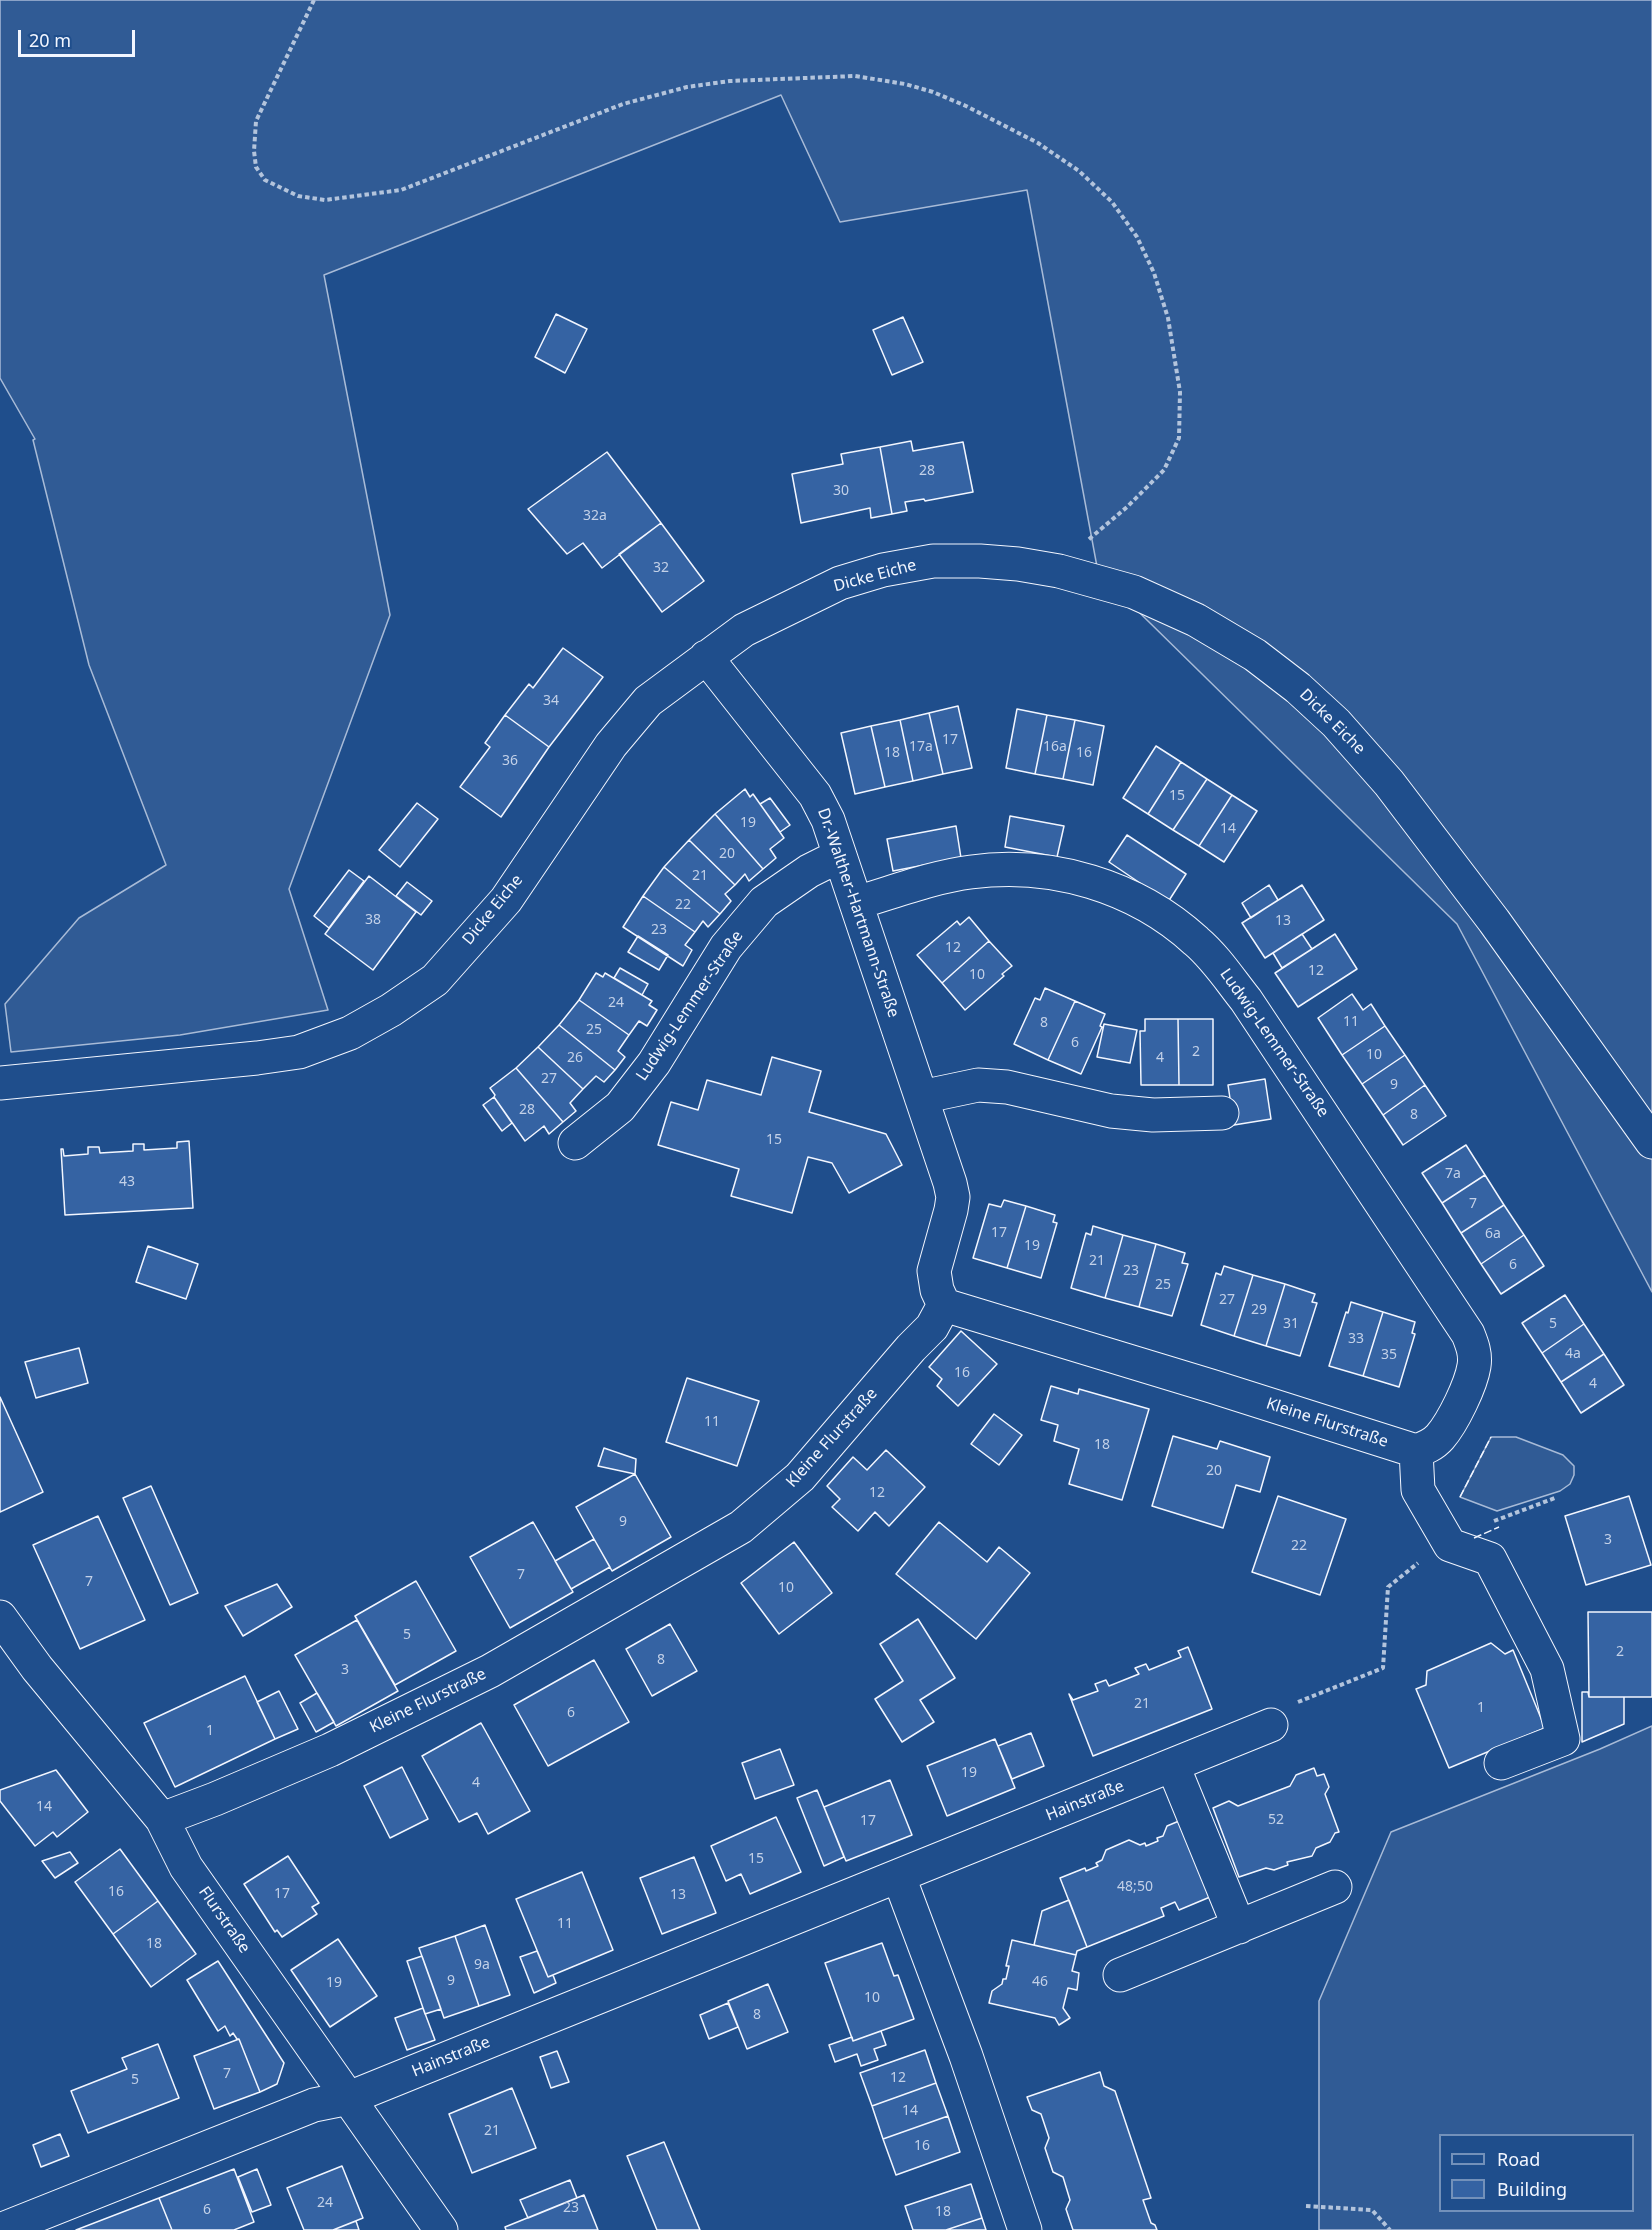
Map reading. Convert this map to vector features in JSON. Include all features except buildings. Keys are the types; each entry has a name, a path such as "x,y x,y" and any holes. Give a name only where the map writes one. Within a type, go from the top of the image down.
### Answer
{"street":[{"name":"Dicke Eiche","path":"0,1083 258,1058 299,1052 350,1033 391,1010 435,980 506,900 611,745 648,701 706,657 744,630 840,583 883,570 933,561 980,561 1059,571 1134,592 1196,620 1256,655 1298,688 1336,723 1389,783 1494,921 1652,1142"},
{"name":"Dr.-Walther-Hartmann-Straße","path":"706,657 815,795 828,820 950,1183 953,1197 934,1271 937,1290 944,1305"},
{"name":"Ludwig-Lemmer-Straße","path":"575,1143 620,1107 654,1063 726,947 764,902 809,871 839,856"},
{"name":"Ludwig-Lemmer-Straße","path":"856,903 941,878 972,872 1049,871 1104,885 1131,898 1185,931 1203,947 1246,1000 1468,1334 1474,1353 1474,1366 1461,1400 1440,1437 1429,1447 1416,1451"},
{"path":"921,1097 978,1085 1007,1087 1111,1111 1153,1115 1222,1113"},
{"name":"Kleine Flurstraße","path":"162,1818 215,1799 330,1750 490,1671 741,1527 800,1477 911,1348 932,1327 944,1305 1416,1451"},
{"path":"1416,1451 1418,1490 1425,1505 1450,1545 1490,1559 1547,1669 1563,1739 1501,1763"},
{"name":"Flurstraße","path":"0,1617 37,1668 162,1818 186,1867 441,2230"},
{"name":"Hainstraße","path":"0,2230 314,2105 349,2098 899,1877 1173,1766 1280,1715"},
{"path":"1173,1766 1239,1927"},
{"path":"899,1877 966,2056 1025,2230"},
{"path":"1120,1975 1335,1887"}],"path":[{"path":"306,0 309,7"},
{"path":"314,0 256,121 254,151 256,167 266,180 298,196 325,200 401,190 623,104 687,87 730,81 855,76 905,84 933,92 966,106 1038,143 1078,171 1112,202 1137,237 1154,273 1168,318 1180,392 1179,438 1164,470 1127,507 1089,539 1059,571"},
{"path":"1280,1715 1383,1668 1388,1587 1424,1559"},
{"path":"1306,2206 1372,2210 1390,2230"}],"shaded area":[{"path":"0,0 1652,0 1652,1292 1457,924 1098,572 1027,190 840,222 781,95 324,275 390,615 289,889 328,1010 180,1035 11,1052 5,1004 79,918 166,865 89,665 33,440 35,439 0,378"},
{"path":"1491,1437 1516,1437 1563,1455 1574,1466 1574,1475 1570,1484 1560,1491 1497,1511 1460,1497"},
{"path":"1652,1726 1652,2230 1319,2230 1319,2001 1391,1832"}],"fence":[{"path":"1460,1497 1491,1437"},
{"path":"1474,1538 1499,1527"}]}
